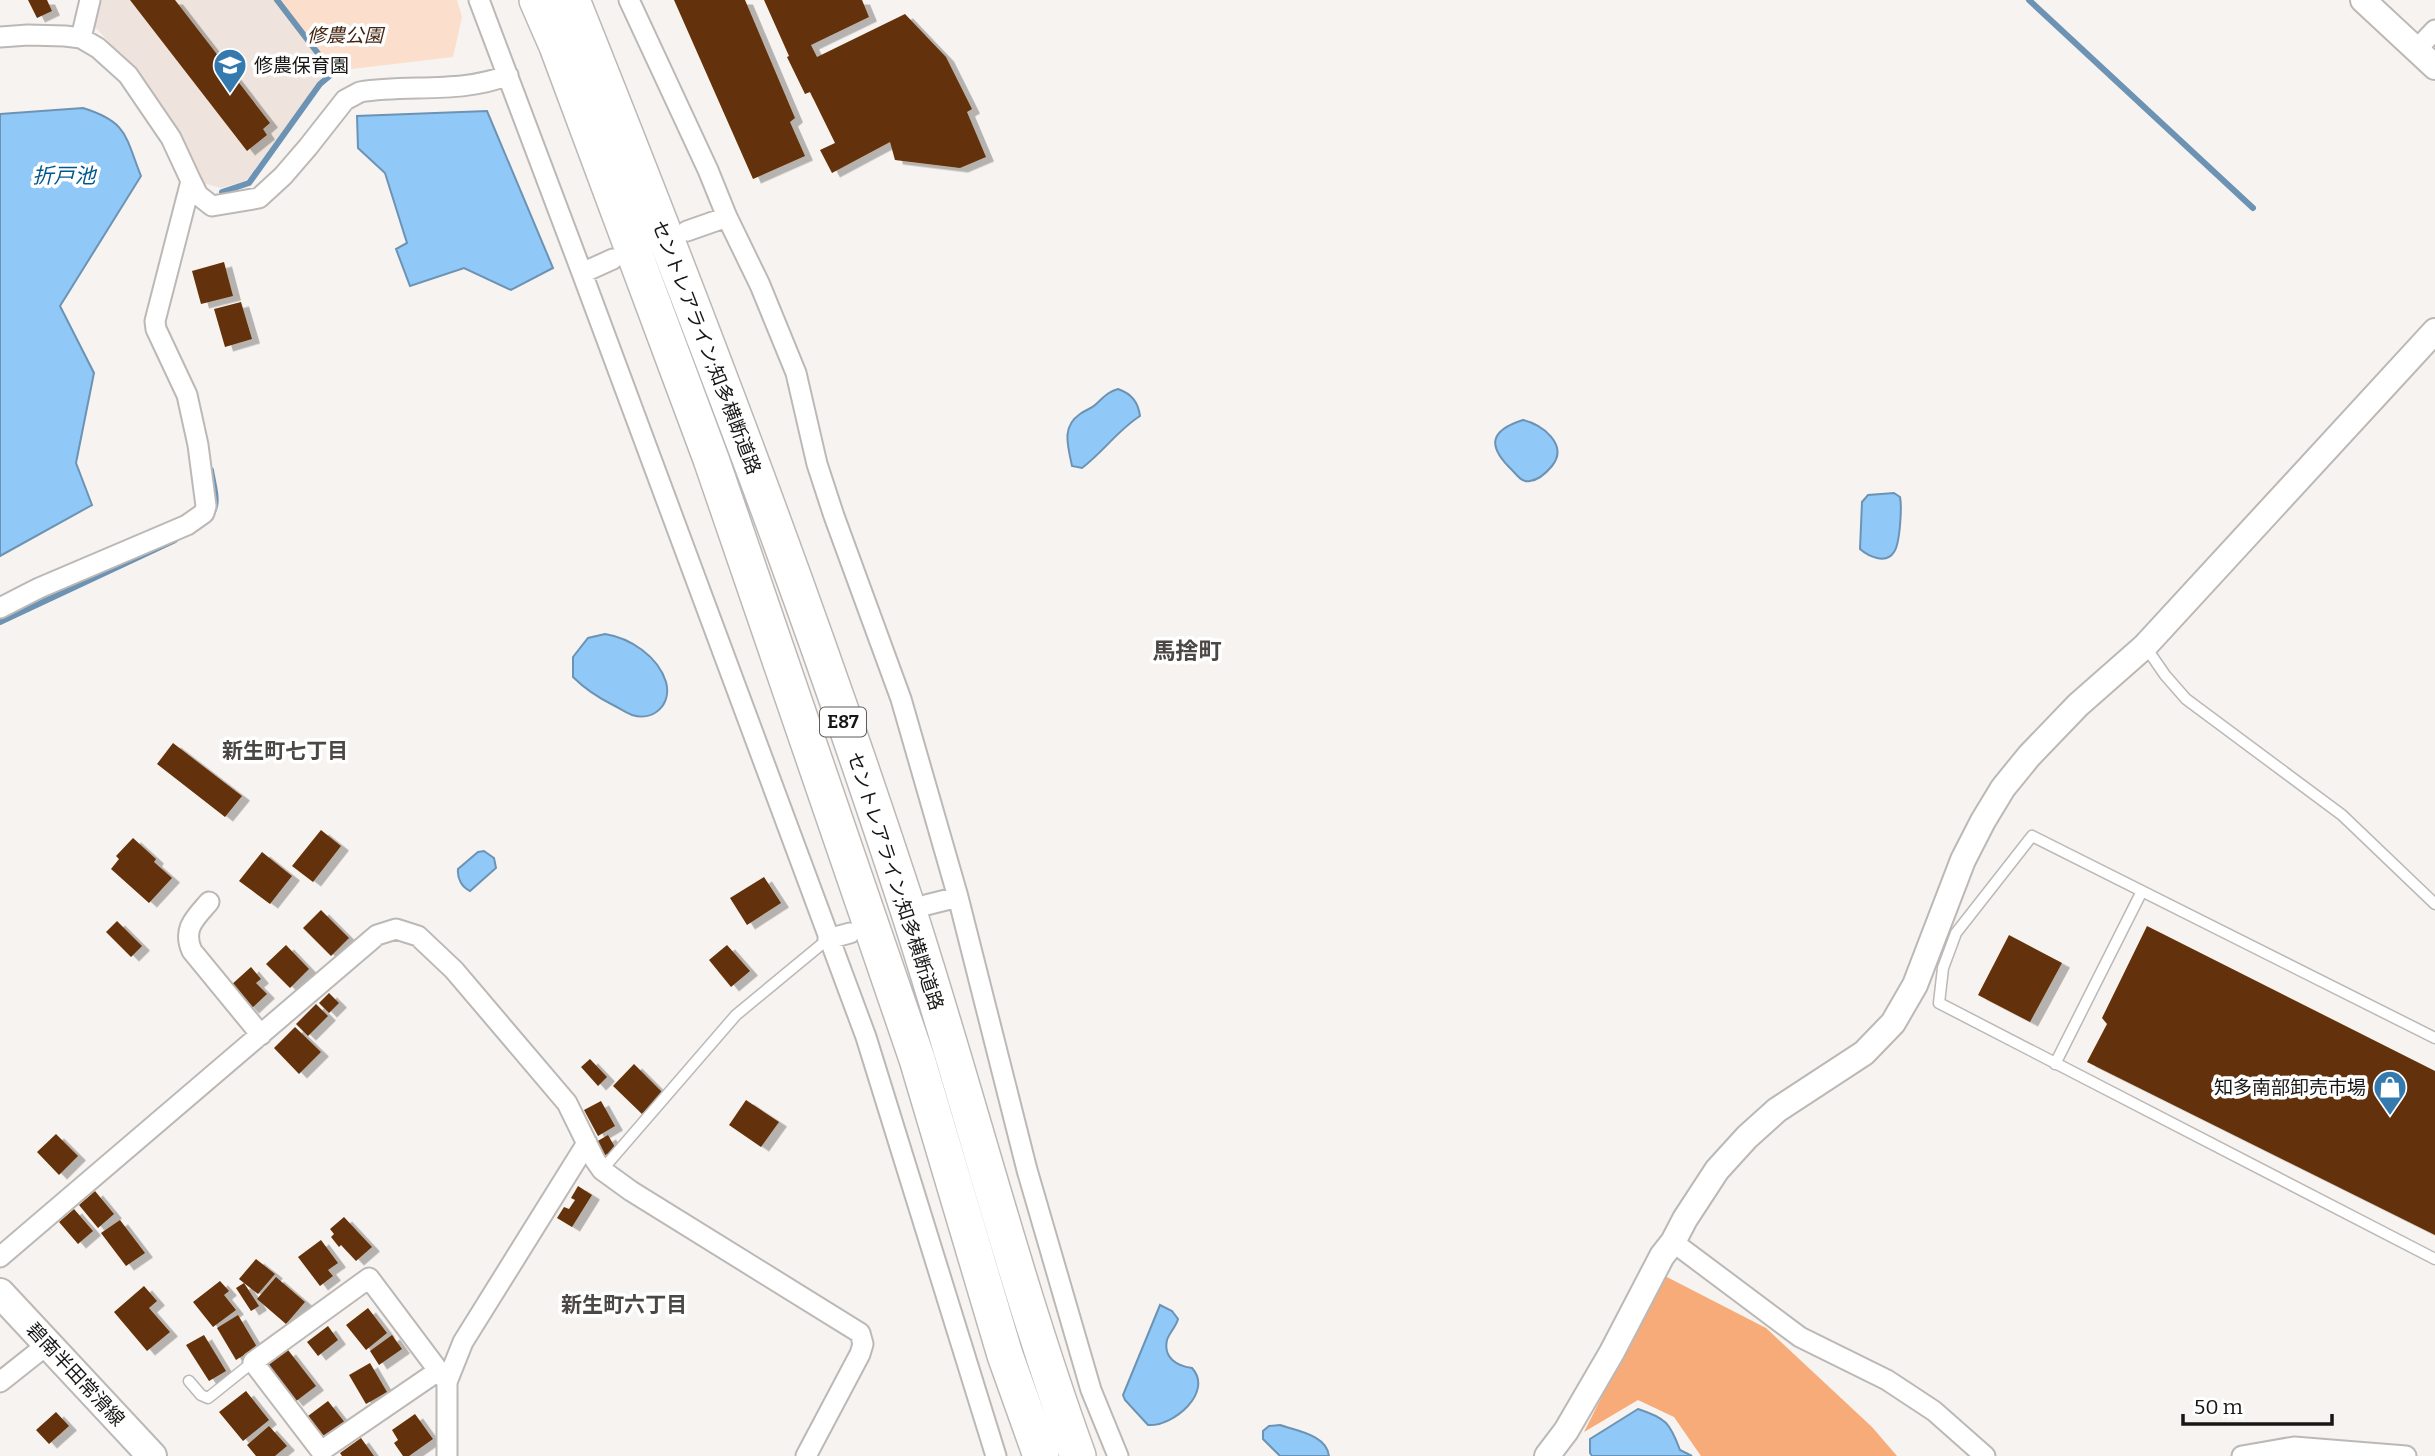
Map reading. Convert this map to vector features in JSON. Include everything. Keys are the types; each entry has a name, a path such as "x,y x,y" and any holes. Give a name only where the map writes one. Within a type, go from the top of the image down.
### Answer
{"highway":[{"name":"セントレアライン;知多横断道路","path":"537,0 716,472 917,1059 1005,1354 1041,1456"},
{"name":"セントレアライン;知多横断道路","path":"572,0 712,354 797,587 903,895 1046,1366 1078,1456"}],"main road":[{"name":"碧南半田常滑線","path":"0,1293 152,1456"}],"street":[{"path":"81,38 90,0"},
{"path":"479,0 866,1037 996,1456"},
{"path":"629,0 760,285 796,373 817,464 901,699 958,897 1027,1170 1091,1390 1118,1456"},
{"path":"2363,0 2435,67"},
{"path":"2416,50 2435,30"},
{"path":"0,37 28,35 81,38 98,48 128,75 171,138 198,195 212,206 259,198 300,157 345,100 360,92 466,85 494,81 508,75"},
{"path":"0,608 39,587 187,525 204,513 206,495 187,395 156,329 155,321 191,181"},
{"path":"687,231 727,217"},
{"path":"582,273 613,259"},
{"path":"1547,1456 1566,1431 1662,1256 1711,1178 1747,1136 1777,1110 1864,1053 1894,1023 1915,985 1963,860 2003,788 2029,756 2078,705 2145,646 2435,331"},
{"path":"926,905 958,897"},
{"path":"209,902 190,925 187,932 188,942 192,951 261,1035"},
{"path":"0,1258 377,935 396,929 418,936 454,970 566,1103 602,1170 631,1191 860,1333 863,1344 860,1354 806,1456"},
{"path":"828,939 850,933"},
{"path":"447,1456 442,1377 369,1278 253,1362 321,1451 442,1377 587,1143"},
{"path":"1673,1242 1800,1337 1887,1380 1934,1411 1985,1456"},
{"path":"0,1382 48,1344"},
{"path":"2242,1456 2294,1447 2406,1456"}],"lane":[{"path":"2145,646 2186,699 2343,815 2435,904"},
{"path":"2435,1038 2032,836 1956,933 1943,968 1939,1003 2435,1259"},
{"path":"2055,1065 2142,891"},
{"path":"602,1170 736,1014 828,939"},
{"path":"189,1381 201,1395 208,1398 253,1362"}],"shaded area":[{"name":"修農保育園","path":"95,0 273,0 326,72 246,181 221,188 203,183 173,126 113,47 97,29 89,26"},
{"path":"1663,1275 1766,1328 1872,1427 1897,1456 1701,1456 1674,1417 1638,1400 1584,1432"}],"green space":[{"name":"修農公園","path":"273,0 457,0 462,17 453,57 326,72"}],"water":[{"name":"折戸池","path":"83,108 109,119 123,132 141,176 60,306 94,373 76,463 92,505 0,556 0,114"},
{"path":"487,111 553,268 511,290 464,268 410,286 396,249 407,243 385,173 358,148 357,116"},
{"path":"1118,389 1134,399 1140,416 1082,468 1072,466 1067,437 1070,425 1080,414"},
{"path":"1523,420 1545,431 1555,443 1557,451 1550,468 1539,477 1527,481 1520,478 1504,462 1495,440 1503,429"},
{"path":"1894,493 1900,497 1901,502 1898,541 1891,556 1877,558 1860,549 1862,502 1868,495"},
{"path":"605,634 633,644 657,664 667,690 660,709 647,716 632,715 596,696 573,677 573,657 588,638"},
{"path":"484,851 494,858 496,868 470,891 461,882 458,869 478,852"},
{"path":"1160,1305 1172,1311 1178,1319 1167,1340 1167,1352 1176,1363 1192,1368 1198,1387 1188,1406 1179,1414 1158,1424 1148,1425 1123,1395"},
{"path":"1638,1409 1655,1415 1666,1423 1680,1450 1692,1456 1592,1456 1590,1439"},
{"path":"1280,1425 1317,1439 1323,1443 1329,1456 1280,1456 1263,1439 1263,1431 1269,1426"}],"building":[{"path":"28,0 47,0 52,11 37,18"},
{"path":"130,0 175,0 270,123 263,129 267,135 247,151"},
{"path":"674,0 745,0 795,118 790,122 805,156 753,179"},
{"path":"764,0 862,0 869,17 811,45 817,57 905,14 946,57 972,109 967,112 986,157 960,168 895,160 890,142 832,173 820,150 835,143 810,92 805,94"},
{"path":"224,262 233,296 201,304 192,271"},
{"path":"241,302 252,339 225,347 214,309"},
{"path":"173,743 242,796 225,817 157,764"},
{"path":"321,830 341,846 313,882 292,866"},
{"path":"133,838 172,878 149,903 111,869 119,859 116,856"},
{"path":"262,852 292,876 270,904 239,881"},
{"path":"764,877 781,903 747,925 730,898"},
{"path":"321,910 349,938 331,956 303,928"},
{"path":"117,921 142,946 131,957 106,932"},
{"path":"2147,926 2435,1071 2435,1235 2087,1062 2107,1024 2102,1018"},
{"path":"2009,935 2062,963 2030,1022 1978,995"},
{"path":"286,945 309,969 290,988 266,964"},
{"path":"727,945 750,971 731,987 709,960"},
{"path":"251,967 261,979 256,983 267,994 251,1009 230,986"},
{"path":"329,993 339,1003 329,1013 319,1003"},
{"path":"316,1004 328,1016 308,1036 296,1024"},
{"path":"295,1027 321,1052 299,1074 274,1048"},
{"path":"590,1059 607,1077 598,1086 581,1067"},
{"path":"634,1064 663,1093 642,1114 613,1086"},
{"path":"746,1100 779,1122 761,1147 729,1125"},
{"path":"601,1101 615,1126 598,1136 584,1110"},
{"path":"56,1134 78,1156 59,1175 37,1152"},
{"path":"608,1135 616,1149 604,1156 596,1142"},
{"path":"578,1186 592,1195 572,1227 557,1218 564,1207 569,1209 575,1200 571,1198"},
{"path":"95,1191 114,1214 98,1228 79,1205"},
{"path":"74,1209 93,1231 78,1244 59,1222"},
{"path":"344,1217 372,1247 356,1261 331,1237 334,1234 330,1229"},
{"path":"120,1220 145,1253 126,1266 101,1233"},
{"path":"321,1240 338,1263 328,1270 333,1276 320,1286 298,1257"},
{"path":"256,1259 275,1274 258,1294 239,1279"},
{"path":"276,1277 305,1302 286,1324 257,1299"},
{"path":"220,1281 229,1291 224,1295 236,1310 213,1327 193,1302"},
{"path":"244,1283 259,1306 251,1311 236,1288"},
{"path":"144,1286 157,1301 149,1308 170,1332 147,1351 114,1312"},
{"path":"368,1308 387,1333 366,1350 346,1325"},
{"path":"238,1315 257,1347 236,1360 217,1328"},
{"path":"328,1326 338,1340 318,1356 307,1342"},
{"path":"204,1335 226,1371 209,1381 186,1345"},
{"path":"392,1335 402,1349 379,1365 370,1351"},
{"path":"288,1350 316,1386 295,1402 267,1366"},
{"path":"370,1363 387,1392 366,1404 349,1375"},
{"path":"246,1391 269,1420 243,1441 219,1412"},
{"path":"328,1401 346,1424 326,1439 308,1416"},
{"path":"56,1412 69,1426 49,1444 36,1430"},
{"path":"415,1414 433,1439 409,1456 403,1456 394,1443 398,1440 392,1430"},
{"path":"269,1426 287,1446 275,1456 256,1456 247,1445"},
{"path":"361,1438 374,1456 342,1456 340,1453"}],"waterway":[{"path":"222,192 249,183 320,84 333,73 277,0"},
{"path":"2029,0 2253,208"},
{"path":"210,516 216,501 211,470"},
{"path":"0,622 175,540"}],"place":[{"name":"修農保育園","path":"230,95"},
{"name":"知多南部卸売市場","path":"2390,1117"}],"district":[{"name":"馬捨町","path":"1187,651"},
{"name":"新生町七丁目","path":"285,751"},
{"name":"新生町六丁目","path":"624,1305"}]}
